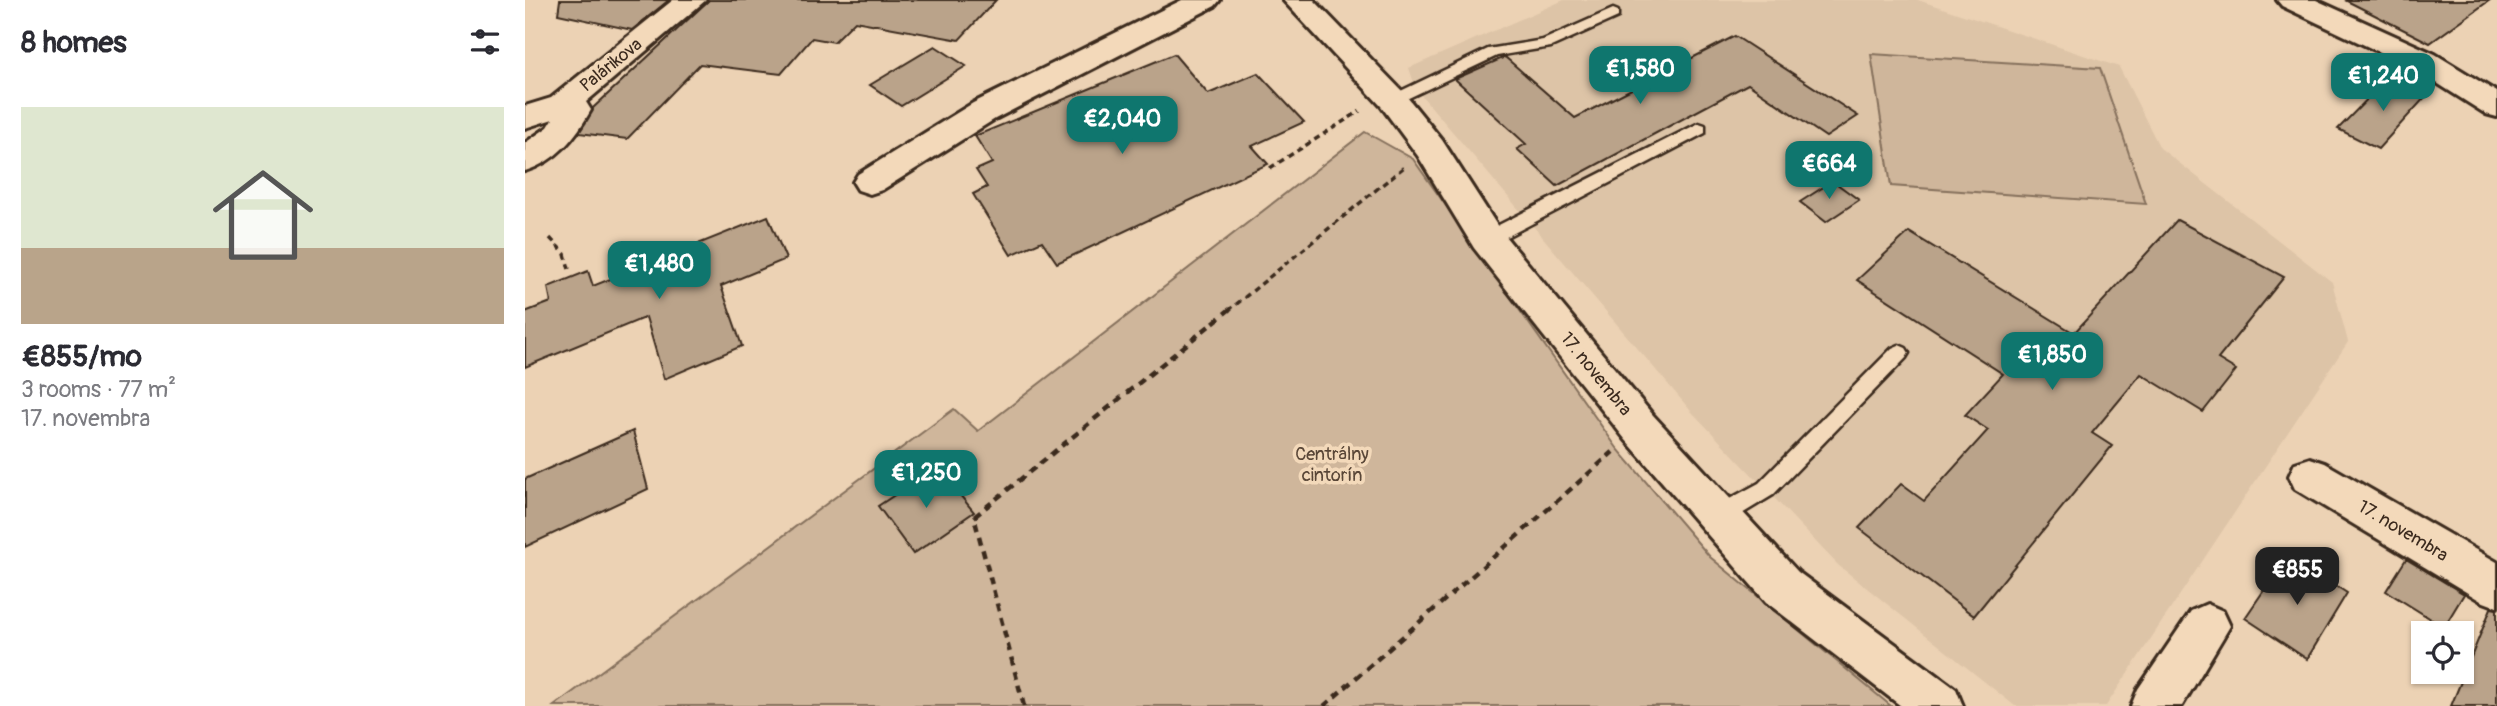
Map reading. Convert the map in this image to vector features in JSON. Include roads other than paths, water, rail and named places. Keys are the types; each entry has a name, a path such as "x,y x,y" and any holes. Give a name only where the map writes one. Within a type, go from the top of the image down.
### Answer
{"street":[{"name":"Palárikova","path":"525,117 562,105 691,0"},
{"path":"870,182 984,111 1205,0"},
{"name":"17. novembra","path":"1298,0 1390,97 1430,148 1487,239 1639,427 1782,587 1939,706"},
{"path":"2292,0 2424,61 2497,106"},
{"path":"525,159 559,135 575,110 562,105"},
{"name":"17. novembra","path":"2310,476 2497,586"},
{"path":"2155,706 2207,626"}],"lane":[{"path":"1390,97 1493,52 1546,44 1613,14"},
{"path":"1487,239 1699,129"},
{"path":"1719,516 1766,489 1899,353"}],"park label":[{"name":"Centrálny cintorín","path":"1332,464"}]}
